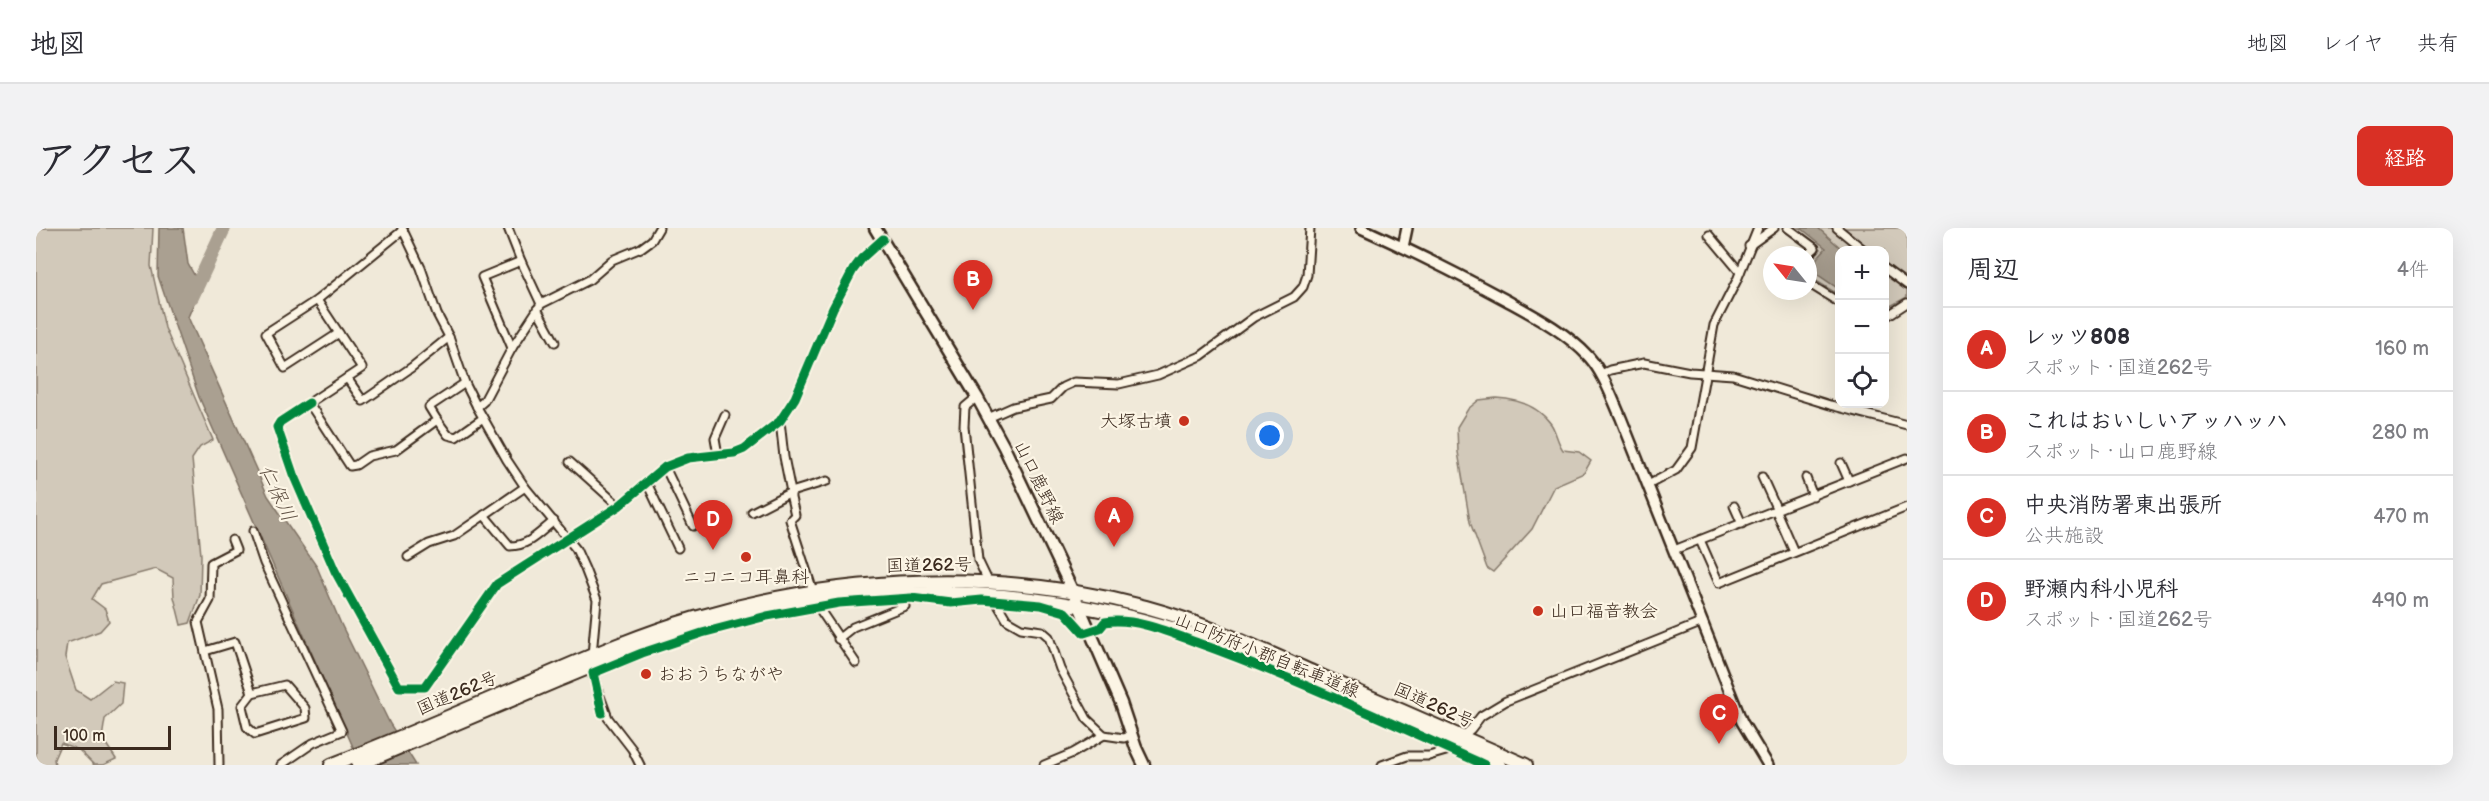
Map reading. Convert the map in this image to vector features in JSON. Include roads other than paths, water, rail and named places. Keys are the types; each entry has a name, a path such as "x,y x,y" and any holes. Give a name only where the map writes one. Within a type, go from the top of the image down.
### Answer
{"highway":[{"name":"国道262号","path":"814,596 899,583 990,589 1146,608 1225,635 1458,741 1526,765"},
{"name":"国道262号","path":"331,765 354,761 692,619 771,599 990,589"},
{"name":"国道262号","path":"1458,741 1499,765"}],"main road":[{"name":"山口鹿野線","path":"876,228 988,418 1075,598 1121,704 1144,765"}],"street":[{"path":"508,228 555,342"},
{"path":"477,407 484,401 512,348 539,307 589,280 612,260 641,248 652,240 659,228"},
{"path":"988,418 1013,407 1051,399 1063,387 1074,382 1119,384 1158,375 1201,356 1248,321 1294,297 1303,287 1307,275 1310,228"},
{"path":"1361,228 1449,269 1555,329 1590,358 1601,375 1648,485 1742,722 1768,765"},
{"path":"1404,247 1407,228"},
{"path":"1648,485 1676,470 1692,448 1714,325 1758,228"},
{"path":"1749,246 1774,228"},
{"path":"1788,228 1812,246"},
{"path":"1837,228 1859,246"},
{"path":"339,333 285,368 266,333 317,300 403,229 421,268 437,314 449,337 465,383 477,407 507,460 525,487 568,538 585,569 597,600 591,661 608,718 632,748 640,765"},
{"path":"1709,235 1740,272"},
{"path":"317,300 362,368 280,422 277,427 293,474 335,571 399,687 425,687 496,584 619,506 665,467 688,458 744,449 780,421 795,398 848,279 862,258 883,240"},
{"path":"512,348 482,277 521,261"},
{"path":"1889,272 1907,285"},
{"path":"1817,289 1835,300"},
{"path":"1889,315 1907,303"},
{"path":"347,378 363,401 412,367 449,337"},
{"path":"1601,375 1610,370 1644,363 1690,372 1733,375 1830,405 1907,425"},
{"path":"465,383 429,408 448,435 456,437 483,417"},
{"path":"977,397 964,407 964,426 978,560 990,589 1007,620 1021,628 1042,631 1049,637 1060,669 1087,719 1104,735 1124,738 1132,735"},
{"path":"309,403 350,466 356,465 369,456 396,450 437,420"},
{"path":"718,455 715,438 725,415"},
{"path":"780,421 783,457 795,515 790,520 814,596 838,639 856,663"},
{"path":"1674,550 1907,458"},
{"path":"570,462 619,506"},
{"path":"1841,464 1849,481"},
{"path":"665,467 693,526"},
{"path":"1762,477 1794,552"},
{"path":"1806,478 1812,496"},
{"path":"752,513 792,492 827,481"},
{"path":"646,483 678,548"},
{"path":"408,557 429,544 454,536 525,487"},
{"path":"1734,506 1742,524"},
{"path":"1700,540 1719,584 1907,507"},
{"path":"484,515 510,546 518,546 532,540 554,521"},
{"path":"253,531 264,563 342,731 314,743 281,765"},
{"path":"219,765 218,709 198,622 210,600 211,562 236,550 232,540"},
{"path":"838,639 854,627 905,606 902,593"},
{"path":"1382,765 1407,756 1438,755 1472,729 1481,716 1506,701 1702,622"},
{"path":"205,651 235,642 252,693"},
{"path":"285,685 305,708 306,718 255,734 247,727 242,706 252,693 285,685"},
{"path":"1044,765 1081,749 1104,735"}],"waterway":[{"path":"192,297 224,228"}],"place":[{"name":"これはおいしいアッハッハ","path":"973,310"},
{"name":"大塚古墳","path":"1184,421"},
{"name":"レッツ808","path":"1114,547"},
{"name":"野瀬内科小児科","path":"713,550"},
{"name":"ニコニコ耳鼻科","path":"746,557"},
{"name":"山口福音教会","path":"1538,611"},
{"name":"おおうちながや","path":"646,674"},
{"name":"中央消防署東出張所","path":"1719,744"}],"water label":[{"name":"仁保川","path":"278,493"}]}
